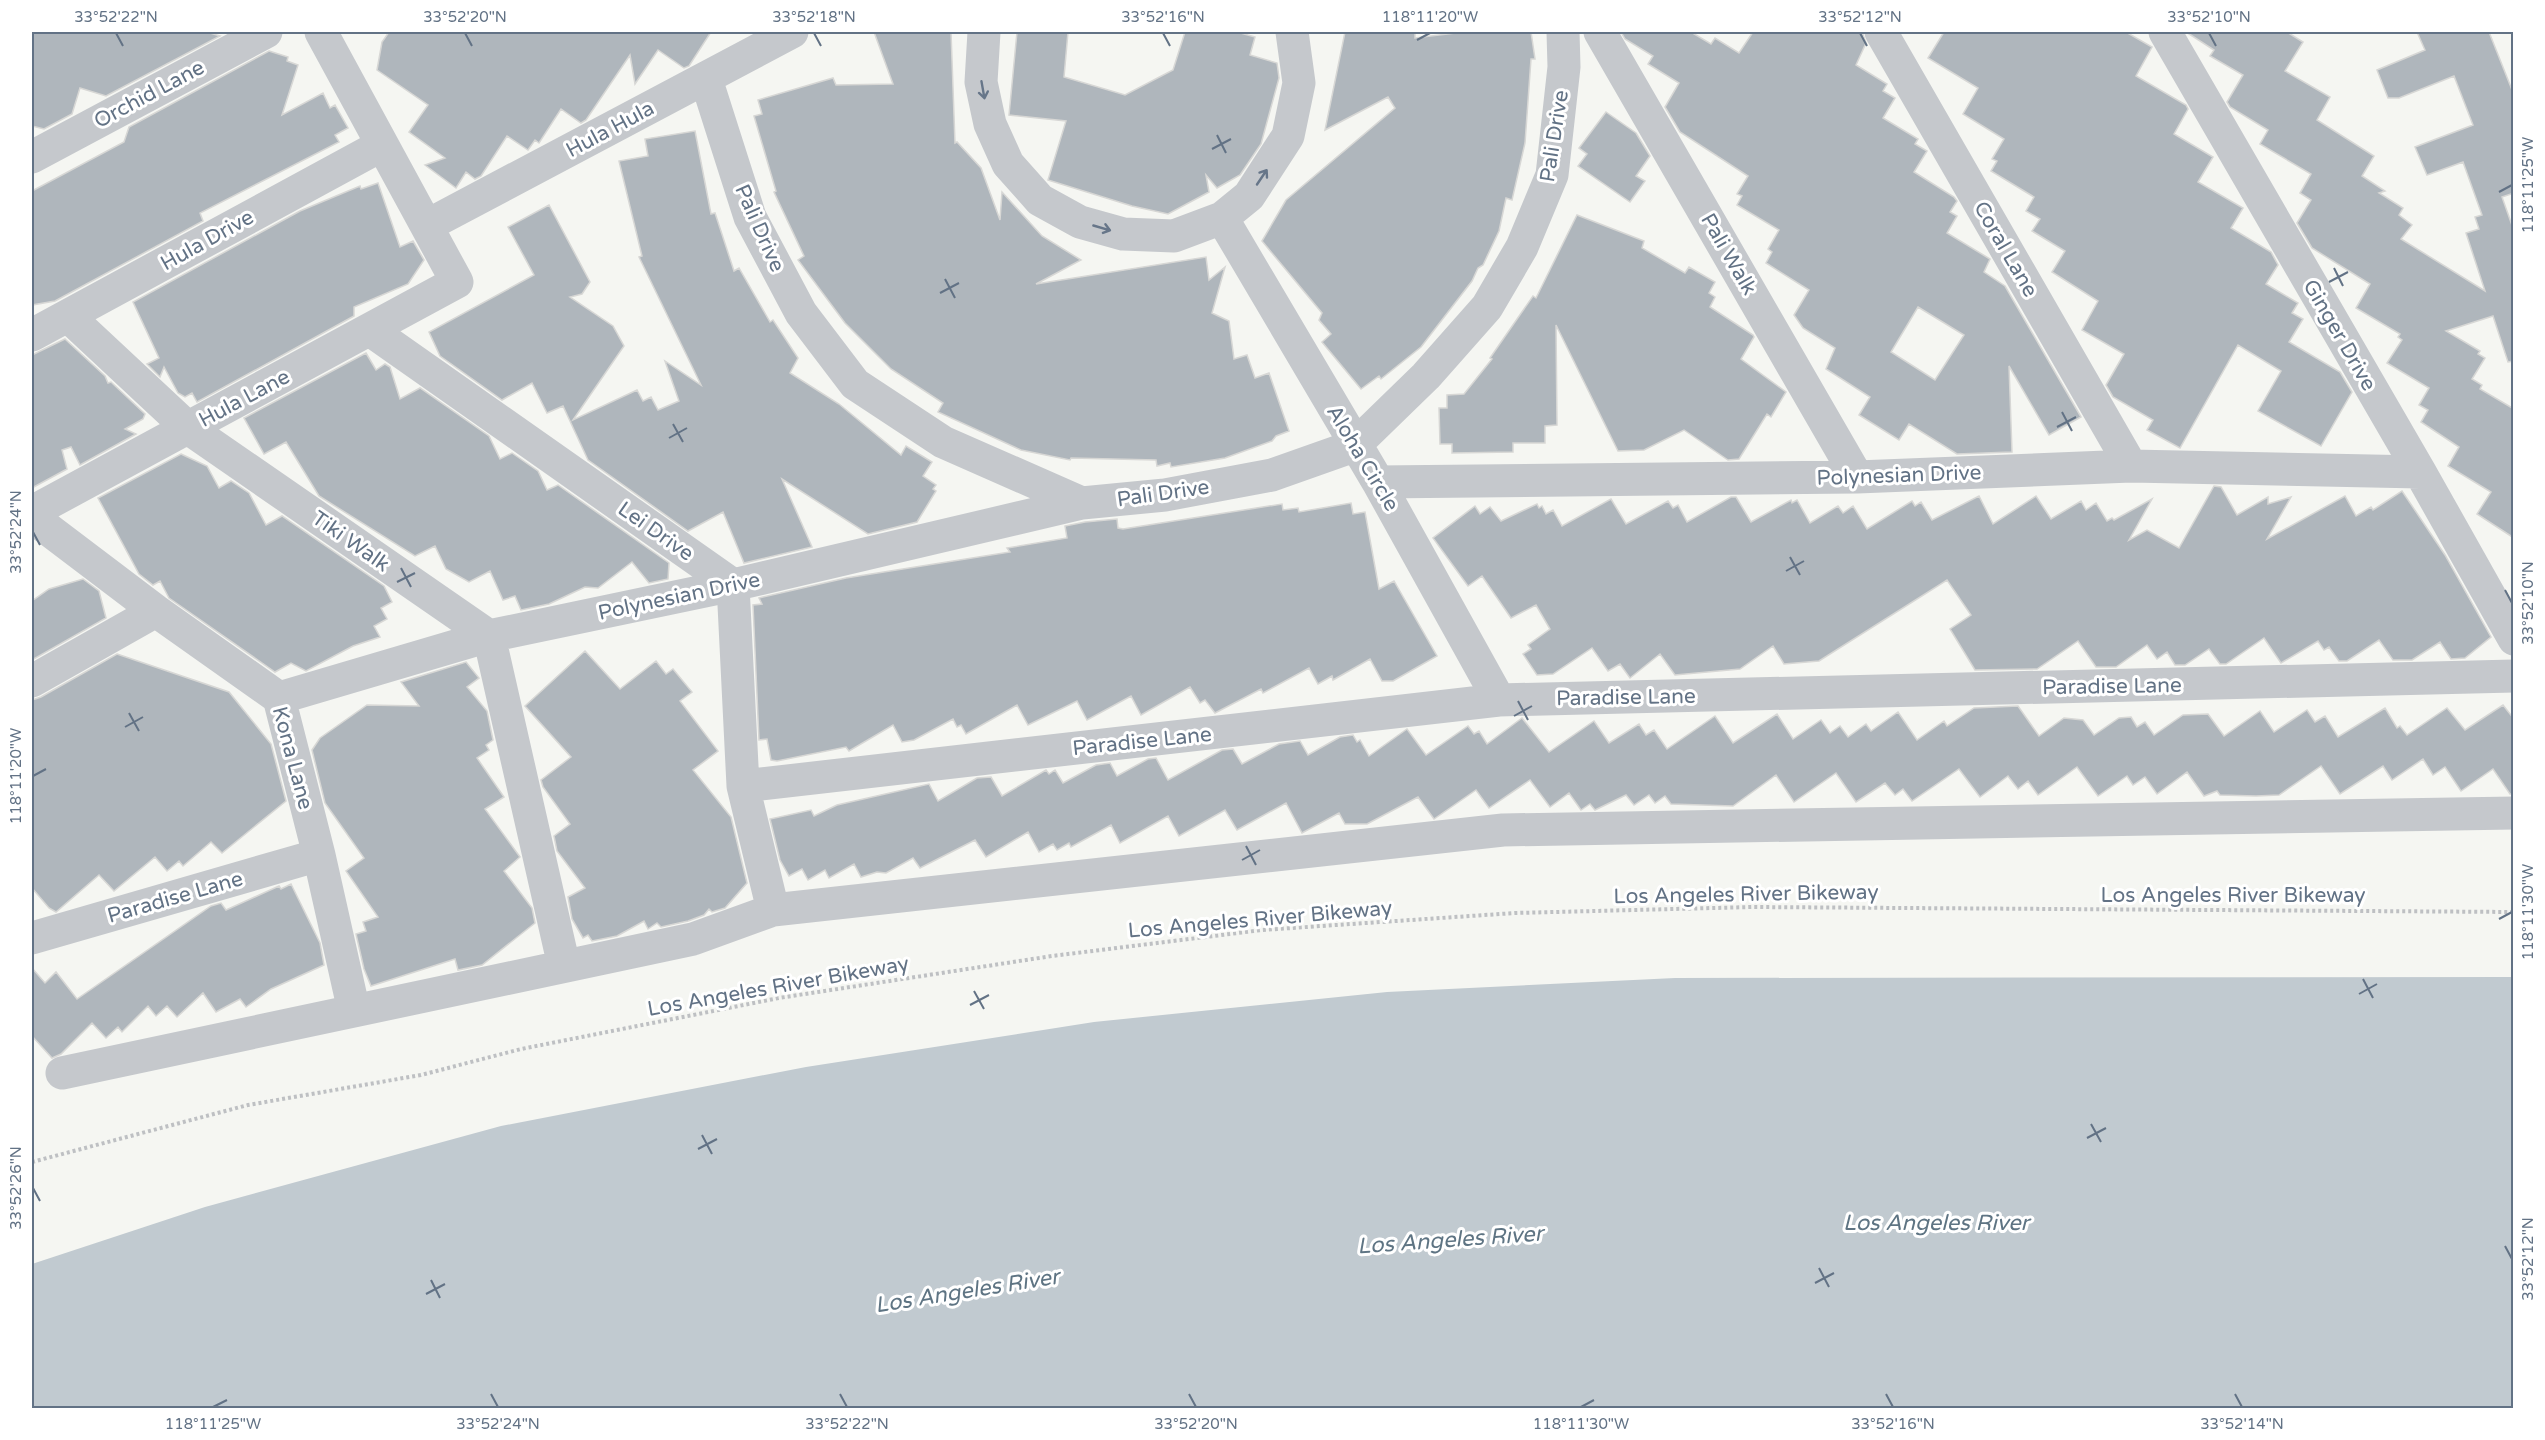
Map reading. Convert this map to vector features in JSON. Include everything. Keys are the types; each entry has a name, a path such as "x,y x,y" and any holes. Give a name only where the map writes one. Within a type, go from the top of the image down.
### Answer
{"lane":[{"name":"Orchid Lane","path":"32,157 266,32"},
{"path":"321,32 428,225"},
{"name":"Hula Hula","path":"428,225 792,32"},
{"path":"984,32 981,82 990,124 1008,165 1040,200 1080,222 1123,234 1174,236 1222,218 1249,196 1288,136 1299,83 1292,32"},
{"name":"Pali Drive","path":"706,79 750,217 801,313 855,384 943,442 1082,503 1165,495 1272,475 1354,446 1426,376 1487,307 1522,247 1551,175 1564,67 1563,32"},
{"name":"Pali Walk","path":"1600,32 1857,477"},
{"name":"Coral Lane","path":"1881,32 2131,466"},
{"name":"Ginger Drive","path":"2165,32 2514,639"},
{"name":"Hula Drive","path":"32,335 382,145"},
{"name":"Aloha Circle","path":"1222,218 1354,446 1378,482 1499,700"},
{"name":"Hula Lane","path":"32,514 457,282 428,225"},
{"name":"Tiki Walk","path":"68,316 188,428 489,636"},
{"name":"Lei Drive","path":"370,330 733,585"},
{"name":"Polynesian Drive","path":"1378,482 1857,477 2131,466 2420,472"},
{"name":"Polynesian Drive","path":"279,698 489,636 733,585 1082,503"},
{"name":"Kona Lane","path":"32,514 156,611 279,698 319,855 354,1011"},
{"path":"733,585 743,786 773,909"},
{"path":"32,681 156,611"},
{"path":"489,636 564,966"},
{"name":"Paradise Lane","path":"743,786 1499,700 2514,676"},
{"path":"62,1073 693,939 773,909 1503,830 2514,813"},
{"name":"Paradise Lane","path":"32,938 319,855"}],"path":[{"name":"Los Angeles River Bikeway","path":"32,1162 248,1105 421,1075 521,1049 779,998 1052,956 1262,930 1515,913 1753,907 2514,912"}],"water":[{"name":"Los Angeles River","path":"2513,977 2513,1408 32,1408 32,1264 205,1207 501,1126 806,1067 1094,1022 1387,992 1675,978"}],"building":[{"path":"32,32 207,32 220,36 106,96 80,88 72,114 44,129 32,126"},
{"path":"389,32 711,32 689,66 684,68 658,50 635,84 630,55 586,120 581,123 561,109 539,143 535,140 528,150 507,136 481,176 475,179 466,172 456,188 425,165 445,158 409,132 428,105 377,70 382,42"},
{"path":"874,32 951,32 955,143 957,142 981,168 1000,220 1002,192 1042,236 1081,260 1036,284 1206,257 1209,280 1225,267 1212,313 1229,321 1234,359 1247,355 1255,378 1269,373 1289,431 1276,436 1272,441 1225,458 1171,467 1170,463 1157,466 1156,460 1071,458 1070,460 1021,450 938,412 943,403 891,369 845,323 798,260 804,256 774,192 776,191 754,116 762,114 758,100 833,78 836,85 893,84"},
{"path":"1017,32 1068,32 1064,77 1125,95 1173,70 1185,32 1237,32 1255,37 1250,55 1277,63 1279,78 1261,144 1240,175 1217,188 1206,175 1209,192 1168,214 1132,206 1048,180 1066,121 1009,115"},
{"path":"1345,32 1415,32 1415,38 1464,32 1531,32 1535,59 1531,59 1525,143 1512,200 1506,198 1499,231 1483,265 1478,268 1472,281 1421,347 1381,379 1379,376 1361,389 1322,342 1331,334 1319,320 1322,313 1262,241 1286,200 1395,108 1388,97 1325,130"},
{"path":"1621,32 1691,32 1711,44 1715,38 1739,53 1753,32 1862,32 1866,43 1856,65 1887,84 1883,91 1895,98 1883,118 1918,139 1915,144 1927,151 1914,172 1957,201 1950,212 1957,216 1947,233 1990,259 1984,272 2005,286 2081,417 2049,435 2009,366 2012,452 1957,454 1909,424 1899,440 1859,415 1870,397 1826,369 1835,348 1803,328 1794,315 1809,290 1766,263 1772,252 1768,249 1779,230 1737,205 1742,196 1737,194 1748,176 1680,132 1665,107 1679,83 1648,64 1653,56 1625,39","holes":["1918,307 1964,335 1935,380 1891,352"]},
{"path":"1944,32 2126,32 2152,47 2136,76 2186,105 2188,109 2174,134 2213,157 2198,182 2243,208 2231,228 2271,252 2278,265 2266,284 2298,303 2292,313 2303,319 2289,342 2340,372 2352,392 2321,446 2258,411 2281,371 2238,345 2180,448 2147,430 2153,420 2113,397 2106,385 2124,354 2082,330 2098,301 2052,272 2065,251 2032,231 2040,219 2026,211 2034,197 1991,171 1997,161 1992,159 2004,139 1963,114 1978,88 1928,58"},
{"path":"2186,32 2287,32 2303,42 2285,71 2330,97 2317,120 2374,156 2362,176 2385,191 2379,193 2403,208 2399,215 2412,225 2401,239 2485,291 2466,233 2479,229 2475,217 2482,215 2463,162 2427,175 2415,147 2473,125 2454,76 2399,98 2388,98 2377,70 2425,50 2417,32 2489,32 2514,95 2514,193 2502,197 2514,231 2514,361 2508,362 2493,316 2446,331 2480,351 2478,354 2485,358 2472,379 2482,385 2480,389 2514,409 2514,538 2477,514 2491,492 2448,466 2459,447 2421,422 2428,410 2419,405 2429,388 2387,363 2402,340 2398,337 2400,334 2356,308 2370,284 2312,248 2297,223 2311,200 2300,193 2311,174 2260,144 2268,130 2230,107 2227,102 2243,75 2210,56 2214,50"},
{"path":"269,51 288,57 287,61 298,65 282,115 323,93 330,108 335,105 348,128 335,135 339,142 200,213 203,221 55,301 32,305 32,191 124,142 129,127"},
{"path":"1606,112 1636,133 1650,156 1636,176 1645,181 1630,202 1578,166 1587,154 1579,148"},
{"path":"695,131 711,214 715,213 734,271 739,268 770,322 773,320 798,358 790,373 839,404 901,455 906,446 932,462 923,476 936,485 933,489 936,491 917,522 868,534 782,479 812,547 744,563 723,512 688,531 588,460 563,406 547,413 532,383 502,400 440,356 429,332 534,275 508,227 549,205 590,282 582,294 570,297 613,326 624,346 573,420 637,390 643,401 651,397 658,410 679,401 665,361 701,385 639,257 642,256 619,161 648,156 645,139"},
{"path":"378,183 400,247 413,241 424,260 408,284 354,307 354,316 197,402 192,393 185,397 178,393 164,367 160,377 147,364 159,358 133,302 300,211 360,186 361,189"},
{"path":"1577,215 1644,241 1642,248 1685,273 1689,267 1715,282 1709,293 1715,297 1710,307 1753,335 1741,359 1786,392 1771,417 1767,414 1739,459 1728,460 1684,430 1644,450 1618,451 1556,325 1557,425 1545,426 1545,443 1513,443 1513,452 1452,453 1452,444 1440,444 1439,408 1447,408 1447,395 1464,394 1492,359 1490,358 1533,296 1536,298"},
{"path":"65,339 105,376 108,383 111,382 145,414 143,419 125,429 136,434 80,465 71,447 62,450 67,469 32,488 32,355"},
{"path":"366,353 376,370 385,364 390,367 400,399 420,388 489,436 500,459 512,453 538,471 547,490 558,485 669,563 668,579 649,583 632,562 598,588 585,587 549,604 521,610 515,596 503,600 490,571 469,582 446,569 435,546 415,556 319,496 286,442 264,454 244,418"},
{"path":"181,454 207,466 219,488 231,481 249,493 266,525 282,516 384,586 392,602 381,608 387,619 374,626 380,637 353,646 306,671 291,663 275,672 169,598 160,581 153,585 139,574 98,498"},
{"path":"2214,486 2221,487 2237,515 2268,497 2268,504 2291,497 2267,539 2345,496 2356,516 2371,507 2373,510 2402,491 2445,555 2491,637 2465,658 2451,659 2440,642 2412,660 2393,660 2379,640 2347,661 2339,661 2329,647 2324,650 2318,641 2281,663 2264,638 2226,664 2220,664 2209,649 2185,665 2175,665 2167,652 2157,659 2147,645 2116,667 2096,667 2078,641 2037,669 1975,670 1950,629 1971,615 1947,580 1819,661 1784,664 1773,646 1740,669 1675,675 1660,654 1630,678 1620,664 1608,671 1592,648 1553,674 1537,675 1523,654 1531,649 1528,645 1550,629 1536,605 1511,618 1482,576 1468,586 1433,538 1475,506 1480,514 1490,507 1501,521 1537,504 1539,508 1542,506 1546,514 1553,510 1562,526 1611,499 1626,524 1668,501 1673,508 1678,505 1687,522 1731,497 1736,497 1751,522 1791,500 1792,503 1797,500 1810,523 1838,506 1843,513 1853,506 1867,529 1912,501 1915,506 1921,502 1932,520 1979,496 1993,524 2036,496 2051,519 2081,501 2086,510 2096,503 2107,521 2112,518 2114,520 2152,499 2129,540 2147,530 2179,548"},
{"path":"1351,503 1353,514 1365,512 1379,589 1394,581 1437,656 1393,681 1382,681 1370,659 1333,680 1332,676 1318,684 1309,668 1263,693 1261,689 1215,713 1205,700 1200,703 1190,687 1141,715 1131,696 1087,720 1077,701 1028,725 1017,705 966,734 961,725 957,727 953,719 914,740 902,742 893,725 849,751 846,747 777,761 771,760 767,739 759,740 753,605 762,604 759,598 846,578 1010,552 1007,548 1067,538 1065,526 1085,522 1117,519 1118,528 1123,529 1282,504 1283,510 1298,508 1299,512"},
{"path":"83,579 99,591 106,618 32,660 32,601 49,589"},
{"path":"585,651 620,689 656,661 666,674 673,669 692,692 680,701 718,751 693,770 731,817 747,883 725,908 712,912 709,909 704,915 688,921 661,927 657,923 648,929 644,921 617,936 592,941 588,935 583,938 572,919 568,897 585,888 557,851 554,836 570,824 543,787 541,780 571,757 525,706"},
{"path":"117,654 229,692 271,744 286,801 222,853 211,842 183,866 179,861 167,871 155,857 114,891 99,875 56,912 49,908 32,888 32,700"},
{"path":"466,662 479,678 467,687 487,711 493,740 486,745 489,750 477,758 504,797 485,809 520,857 504,871 532,908 535,923 482,965 458,970 455,959 371,986 364,969 356,934 366,931 363,922 378,917 346,871 364,858 325,803 312,750 320,738 367,705 419,706 401,682"},
{"path":"2503,705 2514,719 2514,794 2510,794 2493,769 2461,791 2445,767 2433,775 2423,759 2392,780 2383,766 2340,794 2321,766 2279,795 2256,796 2220,795 2217,791 2204,796 2187,772 2157,794 2145,777 2133,785 2127,776 2098,796 2077,767 2038,795 2028,781 2018,789 2008,776 1980,797 1959,769 1912,801 1903,789 1895,795 1885,783 1856,802 1836,773 1794,802 1776,775 1733,806 1671,804 1665,796 1655,803 1649,795 1634,805 1626,795 1595,810 1590,804 1581,810 1569,793 1550,807 1530,780 1489,808 1476,790 1434,819 1418,797 1367,824 1345,824 1339,813 1302,833 1286,803 1237,830 1225,810 1179,836 1168,816 1120,843 1111,825 1071,847 1069,843 1057,850 1053,844 1039,852 1028,832 986,857 975,840 920,868 913,858 886,873 877,872 861,877 854,864 829,878 825,870 808,880 802,869 789,876 780,860 770,819 811,810 814,816 837,805 929,784 938,801 977,778 991,777 1002,796 1046,770 1049,774 1055,770 1063,783 1096,765 1110,763 1117,776 1148,759 1156,758 1168,780 1222,750 1233,749 1242,764 1279,744 1300,741 1308,755 1340,737 1353,735 1357,742 1360,740 1369,756 1407,729 1426,755 1468,726 1474,734 1479,731 1487,744 1522,718 1549,752 1594,721 1609,743 1639,724 1646,735 1654,730 1667,749 1715,716 1733,743 1777,714 1793,739 1821,720 1830,733 1840,726 1848,737 1866,724 1871,731 1898,712 1917,740 1944,721 1947,726 1974,708 2018,706 2039,736 2064,718 2083,720 2094,735 2119,718 2131,717 2137,727 2145,722 2154,735 2183,715 2208,714 2224,736 2260,711 2274,732 2307,710 2315,722 2325,716 2338,737 2385,708 2397,728 2400,726 2407,735 2447,708 2465,730"},
{"path":"291,884 320,943 324,965 271,989 246,1007 240,999 216,1012 203,993 177,1017 167,1006 156,1016 148,1006 122,1032 118,1027 106,1038 92,1023 61,1054 52,1058 32,1036 32,968 45,983 56,972 77,999 211,906 221,903 226,910 279,886 281,889"}]}
